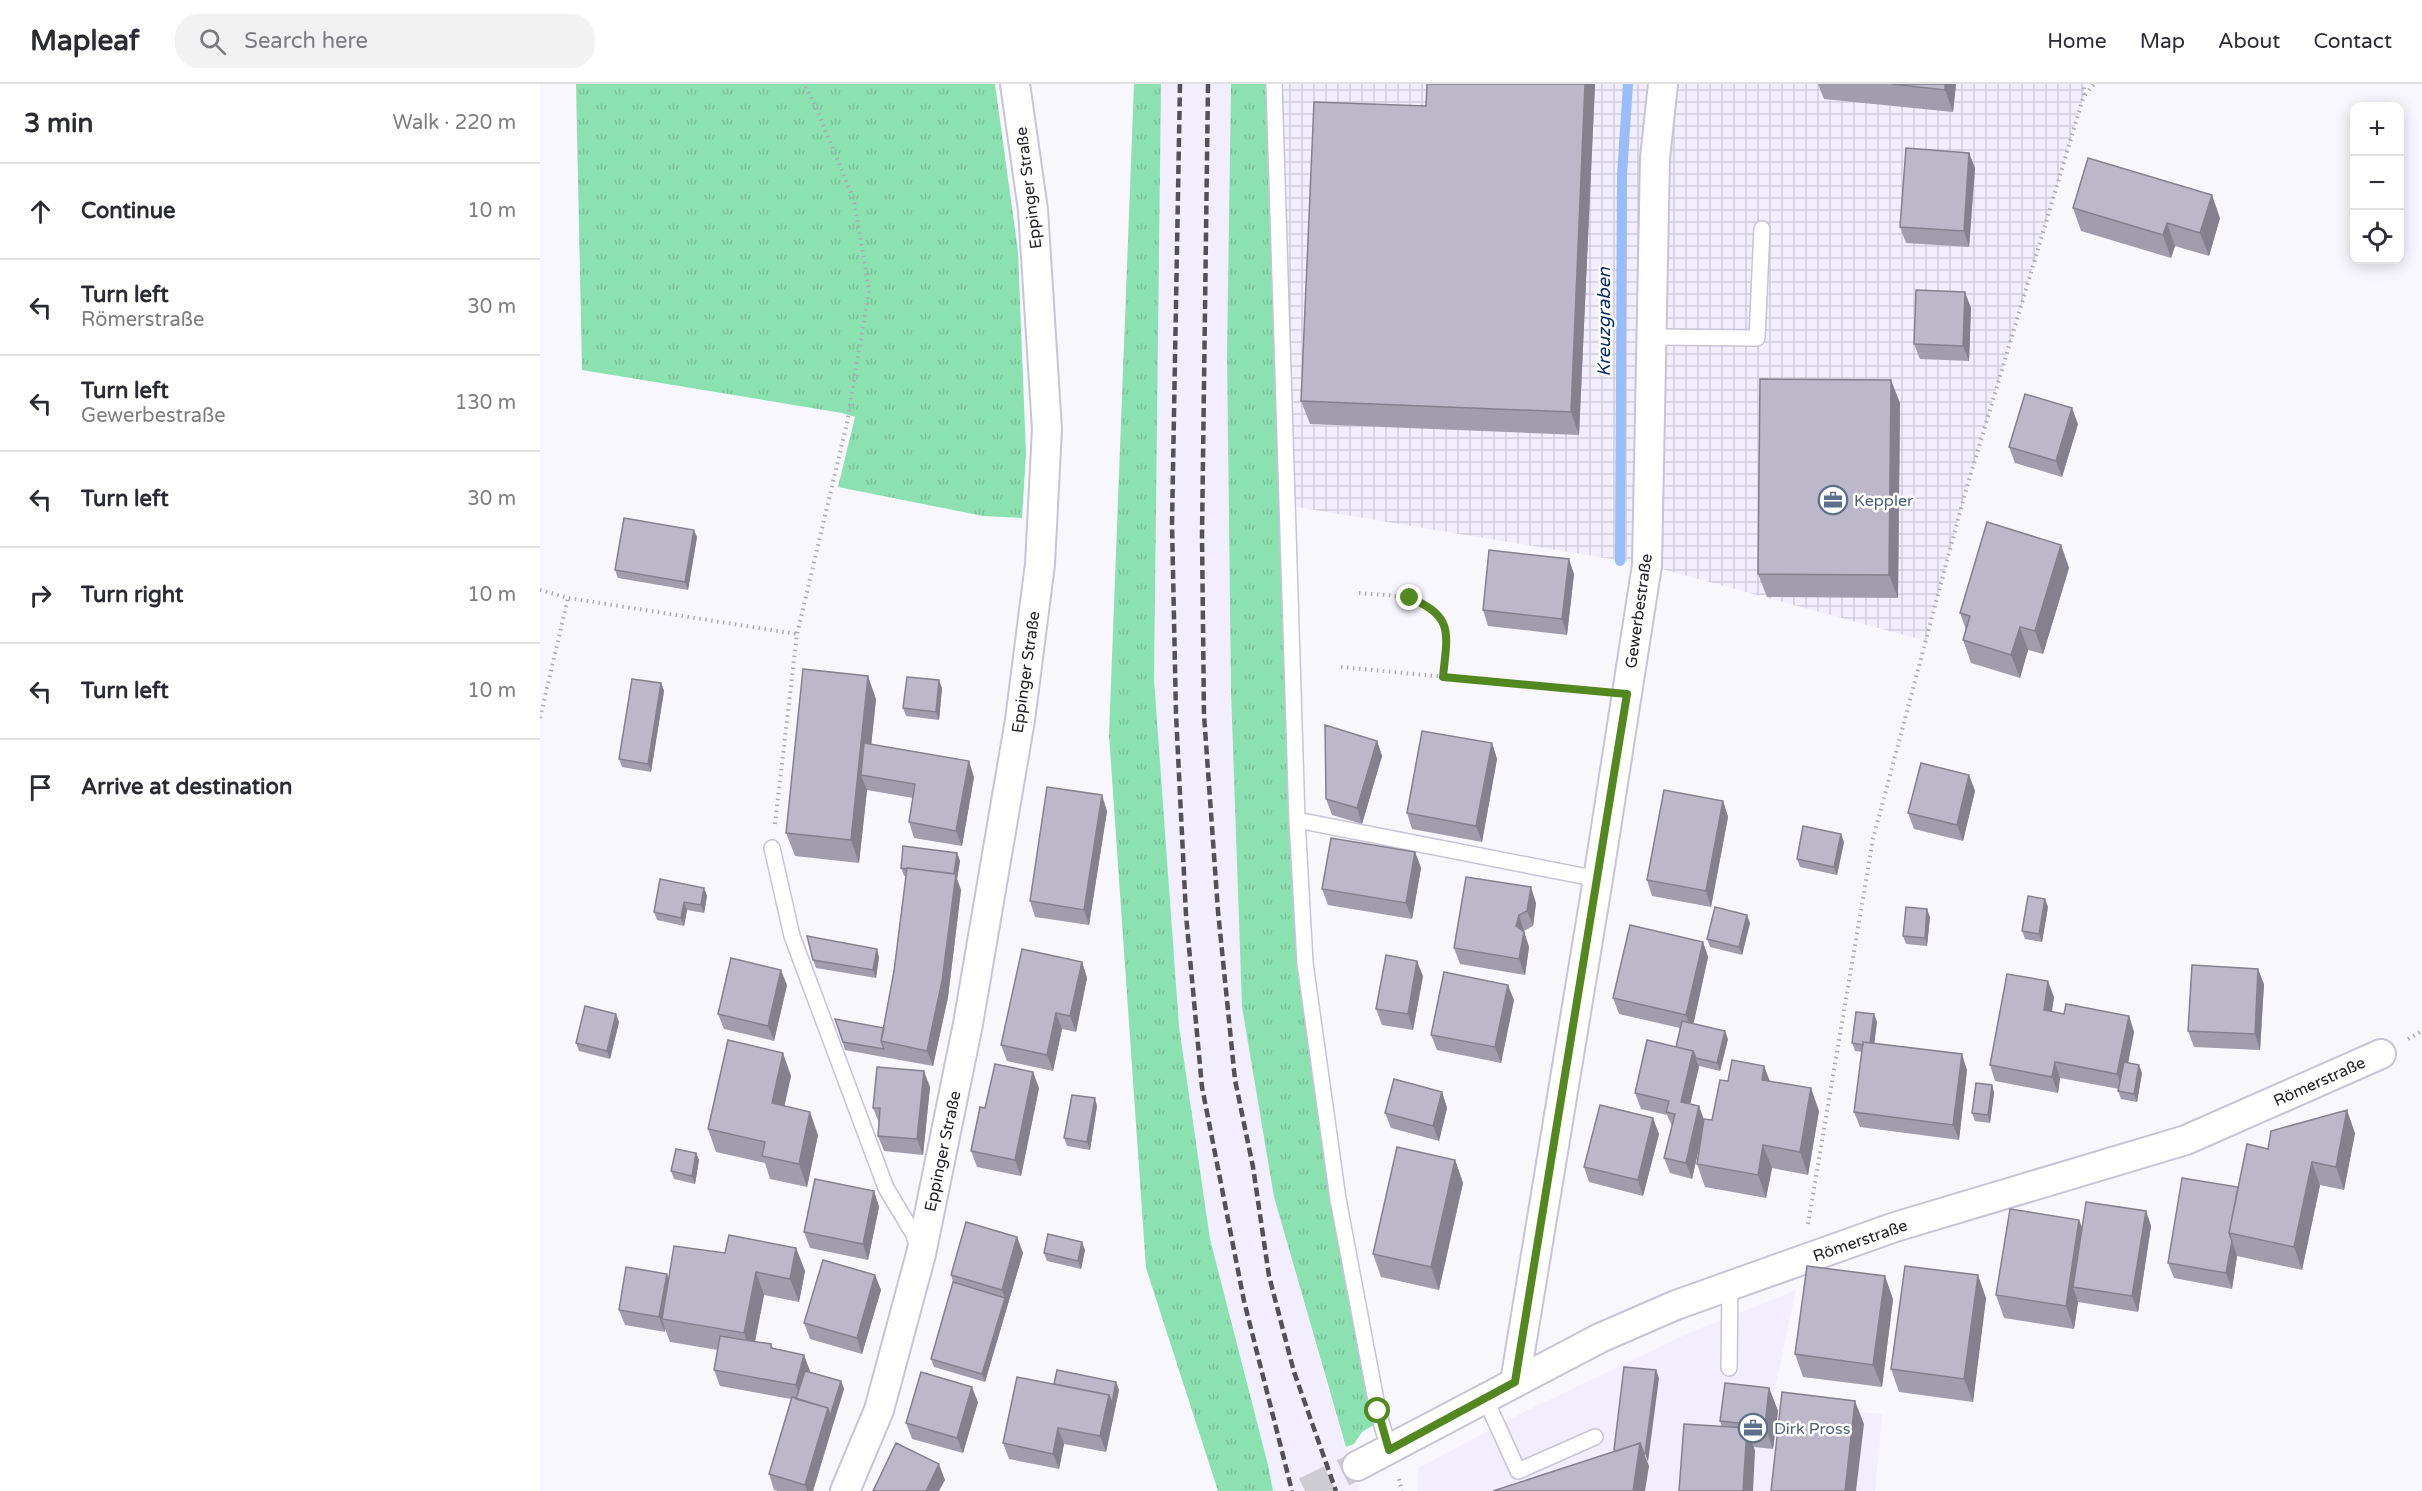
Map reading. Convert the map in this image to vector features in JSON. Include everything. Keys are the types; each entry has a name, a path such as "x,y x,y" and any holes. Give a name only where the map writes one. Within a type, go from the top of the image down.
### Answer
{"street":[{"name":"Eppinger Straße","path":"845,1491 879,1410 921,1254 968,1024 1020,720 1040,564 1047,429 1032,210 1015,84"},
{"name":"Gewerbestraße","path":"1515,1382 1598,879 1647,564 1655,158 1663,84"},
{"name":"Römerstraße","path":"1357,1466 1600,1338 1676,1305 1895,1227 2186,1140 2381,1054"}],"lane":[{"path":"1274,84 1297,820 1305,963 1338,1199 1378,1411 1389,1450"},
{"path":"1652,337 1757,338 1762,229"},
{"path":"1297,820 1598,879"},
{"name":"Eppinger Straße","path":"772,848 792,936 886,1188 913,1233 921,1254"},
{"path":"1729,1368 1730,1286"},
{"path":"1485,1398 1518,1471 1595,1437"}],"path":[{"path":"772,848 797,634 847,423 869,290 854,200 804,84"},
{"path":"1802,1260 1874,839 1964,497 2084,96 2084,84"},
{"path":"2084,96 2094,84"},
{"path":"540,590 568,598 797,634"},
{"path":"1359,593 1410,598 1430,606 1444,622 1446,643 1443,677"},
{"path":"540,718 568,598"},
{"path":"1341,666 1627,694"},
{"path":"1400,1482 1402,1491"}],"shaded area":[{"path":"1161,84 1231,84 1227,355 1231,691 1242,1007 1274,1197 1341,1434 1360,1491 1273,1491 1210,1239 1179,1026 1154,679"},
{"path":"1283,84 2084,84 2084,95 1964,497 1926,641 1647,565 1291,506"},
{"path":"1796,1290 1772,1403 1882,1414 1875,1491 1418,1491 1418,1468 1528,1410 1691,1332"}],"green space":[{"path":"576,84 995,84 1018,251 1026,454 1022,518 983,516 838,487 855,417 582,370"},
{"path":"1134,84 1161,84 1154,679 1179,1026 1210,1239 1273,1491 1218,1491 1146,1268 1109,735"},
{"path":"1231,84 1283,84 1291,506 1287,704 1289,822 1343,1196 1385,1418 1362,1432 1354,1444 1346,1447 1274,1197 1242,1007 1231,691 1227,355"}],"building":[{"path":"1427,84 1585,84 1571,412 1301,401 1314,102 1426,106"},
{"path":"1892,84 1945,84 1945,90"},
{"path":"1906,148 1969,153 1964,231 1900,227"},
{"path":"2088,158 2212,195 2200,233 2167,223 2163,235 2073,208"},
{"path":"1916,290 1965,292 1963,346 1914,344"},
{"name":"Keppler","path":"1760,379 1891,380 1889,575 1758,574"},
{"path":"2025,394 2072,408 2056,461 2009,447"},
{"path":"624,518 694,530 685,582 615,570"},
{"path":"1987,522 2061,545 2035,631 2020,627 2011,655 1963,640 1970,616 1960,613"},
{"path":"1489,550 1569,559 1562,619 1483,610"},
{"path":"803,669 868,676 851,840 786,833"},
{"path":"907,677 939,680 936,712 903,708"},
{"path":"632,679 661,683 648,764 619,759"},
{"path":"1325,725 1377,741 1357,808 1326,799"},
{"path":"1422,731 1492,743 1476,826 1407,813"},
{"path":"864,743 969,761 956,831 909,822 915,784 861,775"},
{"path":"1921,763 1969,775 1957,825 1908,813"},
{"path":"1047,787 1102,795 1084,910 1030,901"},
{"path":"1664,790 1723,801 1706,891 1647,880"},
{"path":"1803,826 1841,834 1834,867 1797,859"},
{"path":"1331,838 1415,852 1406,903 1322,889"},
{"path":"903,846 957,853 954,874 901,868"},
{"path":"907,868 956,874 942,981 927,1051 881,1041 894,971"},
{"path":"1466,877 1531,887 1527,911 1519,915 1516,926 1524,932 1519,959 1454,948"},
{"path":"660,879 704,888 701,905 684,902 681,918 654,912"},
{"path":"2028,896 2045,899 2039,934 2022,931"},
{"path":"1715,907 1747,915 1739,947 1707,939"},
{"path":"1906,907 1927,909 1925,938 1903,936"},
{"path":"1630,925 1703,942 1686,1015 1613,998"},
{"path":"807,936 877,949 873,970 813,960"},
{"path":"1022,949 1082,962 1070,1016 1056,1013 1047,1055 1001,1045"},
{"path":"1386,955 1417,961 1408,1014 1376,1009"},
{"path":"731,958 781,970 768,1026 718,1014"},
{"path":"2192,965 2258,969 2255,1034 2188,1031"},
{"path":"1444,972 1508,985 1495,1047 1431,1035"},
{"path":"2007,974 2048,981 2044,1010 2064,1014 2066,1004 2129,1016 2117,1074 2055,1062 2052,1077 1990,1065"},
{"path":"585,1006 616,1014 607,1051 576,1043"},
{"path":"1856,1012 1874,1014 1870,1043 1863,1042 1863,1045 1852,1043"},
{"path":"835,1019 884,1028 881,1041 884,1049 843,1042"},
{"path":"1682,1021 1725,1031 1717,1063 1696,1058 1693,1051 1676,1047"},
{"path":"728,1040 783,1053 772,1103 810,1112 799,1164 762,1156 765,1142 708,1129"},
{"path":"1647,1040 1693,1051 1681,1102 1699,1106 1686,1163 1664,1158 1675,1114 1666,1112 1669,1101 1635,1093"},
{"path":"1863,1042 1962,1054 1953,1125 1854,1112"},
{"path":"1732,1060 1764,1066 1762,1080 1811,1088 1800,1152 1763,1145 1758,1175 1697,1164 1704,1119 1712,1120 1720,1080 1728,1081"},
{"path":"2124,1062 2139,1065 2134,1094 2118,1091"},
{"path":"995,1064 1033,1072 1015,1160 971,1151 980,1107 985,1108"},
{"path":"877,1067 924,1071 917,1139 878,1136 880,1108 873,1108"},
{"path":"1394,1079 1442,1092 1433,1126 1385,1113"},
{"path":"1976,1083 1992,1085 1988,1115 1972,1113"},
{"path":"1072,1095 1095,1098 1087,1142 1064,1138"},
{"path":"1600,1105 1653,1118 1638,1180 1584,1167"},
{"path":"2347,1110 2336,1167 2312,1162 2294,1247 2229,1233 2247,1144 2268,1149 2271,1131"},
{"path":"1397,1147 1455,1160 1431,1267 1373,1254"},
{"path":"676,1149 696,1153 692,1176 671,1171"},
{"path":"2182,1178 2238,1187 2229,1233 2232,1241 2226,1273 2168,1263"},
{"path":"815,1179 874,1191 863,1244 804,1232"},
{"path":"2086,1202 2146,1211 2132,1296 2073,1287"},
{"path":"2010,1209 2079,1220 2066,1306 1996,1295"},
{"path":"966,1222 1017,1237 1002,1290 951,1275"},
{"path":"1048,1234 1082,1242 1078,1261 1044,1253"},
{"path":"729,1235 796,1248 790,1279 756,1272 744,1333 662,1319 674,1246 725,1253"},
{"path":"823,1260 875,1275 857,1338 804,1323"},
{"path":"1807,1266 1885,1276 1873,1365 1795,1354"},
{"path":"1905,1266 1978,1275 1964,1379 1891,1369"},
{"path":"626,1267 667,1274 659,1317 619,1310"},
{"path":"953,1282 1005,1298 982,1374 931,1359"},
{"path":"720,1336 771,1344 771,1348 804,1355 796,1385 714,1370"},
{"path":"1624,1367 1656,1370 1645,1454 1640,1443 1614,1450"},
{"path":"1057,1370 1116,1382 1112,1403 1109,1395 1054,1384"},
{"path":"805,1371 841,1381 830,1416 828,1408 796,1399"},
{"path":"921,1372 972,1387 957,1438 906,1423"},
{"path":"1017,1377 1109,1395 1100,1436 1058,1428 1053,1454 1003,1443"},
{"path":"1725,1383 1769,1388 1765,1426 1720,1421"},
{"path":"1782,1392 1855,1401 1845,1491 1771,1491"},
{"path":"792,1397 828,1408 805,1485 769,1474"},
{"path":"1684,1424 1747,1428 1743,1491 1679,1491"},
{"path":"896,1443 939,1464 926,1491 873,1491"},
{"path":"1640,1443 1633,1491 1493,1491"}],"waterway":[{"name":"Kreuzgraben","path":"1620,561 1622,175 1628,84"}],"tunnel":[{"path":"1305,1491 1357,1466"}],"railway":[{"path":"1180,84 1172,524 1176,714 1186,915 1202,1087 1244,1301 1292,1491"},
{"path":"1208,84 1202,535 1204,715 1218,911 1235,1080 1253,1167 1269,1276 1294,1372 1336,1491"}],"place":[{"name":"Keppler","path":"1833,500"},
{"name":"Dirk Pross","path":"1753,1428"}],"route":[{"path":"1378,1411 1389,1450 1515,1382 1627,694 1443,677 1446,643 1444,622 1430,606 1410,598"}]}
